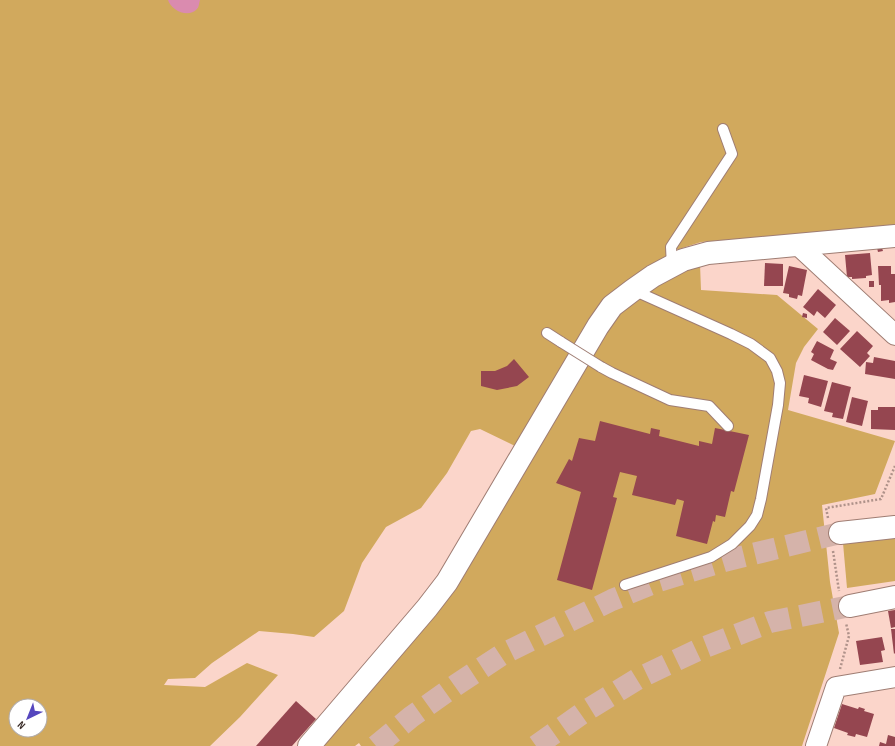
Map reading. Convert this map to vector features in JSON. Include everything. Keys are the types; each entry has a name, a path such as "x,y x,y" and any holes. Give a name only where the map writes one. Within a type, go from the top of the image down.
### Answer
{"street":[{"path":"309,746 427,608 447,582 598,326 612,306 653,276 683,260 708,253 895,236"},
{"path":"798,245 895,335"},
{"path":"840,532 895,526"},
{"path":"850,606 895,597"},
{"path":"816,746 836,687 895,677"}],"lane":[{"path":"672,266 672,247 732,154 723,129"},
{"path":"625,585 711,557 732,544 750,526 757,515 761,499 778,405 780,383 777,371 770,358 751,344 633,290"},
{"path":"547,333 612,373 670,400 708,406 728,426"}],"path":[{"path":"836,687 849,636"}],"shaded area":[{"path":"0,0 895,0 895,235 823,232 701,242 676,250 642,282 517,447 480,429 471,431 447,473 421,508 386,527 362,563 344,611 314,637 259,631 212,663 195,678 168,679 164,685 205,687 247,663 278,675 240,717 210,746 0,746"},
{"path":"168,0 200,0 197,9 193,12 185,13 176,10"},
{"path":"700,264 701,290 777,295 818,329 804,347 796,363 788,410 895,441 875,494 822,505 830,582 839,633 802,746 361,746 359,743 355,746 318,746 365,691 610,323 656,281"},
{"path":"895,536 895,581 847,588 843,543"}],"building":[{"path":"877,248 882,248 883,251 878,252"},
{"path":"870,253 872,275 866,276 866,278 852,279 852,277 847,277 845,255"},
{"path":"765,263 783,264 783,286 764,286"},
{"path":"789,266 807,270 802,296 798,295 797,299 789,297 789,294 783,293"},
{"path":"878,266 891,266 891,274 895,274 895,302 889,303 889,300 881,301 881,285 879,285"},
{"path":"869,281 874,281 874,287 869,287"},
{"path":"818,289 836,305 825,318 817,311 814,316 803,307"},
{"path":"803,313 807,314 807,318 802,317"},
{"path":"835,318 850,331 837,345 823,332"},
{"path":"857,331 873,346 867,353 870,356 860,367 840,349"},
{"path":"817,341 834,350 830,359 837,362 833,370 811,360 814,354 811,352"},
{"path":"874,357 895,361 895,379 865,374 866,362 873,363"},
{"path":"514,359 529,377 517,386 497,390 481,386 481,371 495,371 507,366"},
{"path":"804,375 828,381 821,407 808,403 809,398 799,396"},
{"path":"832,382 851,387 843,419 832,417 833,413 824,411"},
{"path":"852,397 868,401 862,426 846,422"},
{"path":"878,407 895,407 895,430 871,429 871,410 878,410"},
{"path":"600,421 650,434 651,428 660,430 659,436 699,446 699,441 712,444 715,428 749,435 734,492 731,491 725,517 716,515 707,544 676,536 684,501 677,499 675,505 632,495 637,476 620,472 613,497 617,498 592,590 557,580 581,492 556,483 569,459 572,461 579,438 595,441"},
{"path":"895,610 895,627 891,628 888,611"},
{"path":"891,629 895,629 894,654"},
{"path":"882,637 885,650 881,651 883,662 860,665 856,641"},
{"path":"296,701 316,719 292,746 256,746"},
{"path":"842,704 858,709 859,707 865,709 864,711 874,714 867,737 856,734 855,737 847,735 848,733 834,728"},
{"path":"888,735 895,737 895,746 879,746 880,742 886,744"}],"tunnel":[{"path":"376,746 411,717 503,654 612,600 659,581 724,561 840,533"},
{"path":"536,746 587,710 639,678 700,649 770,622 850,606"}]}
